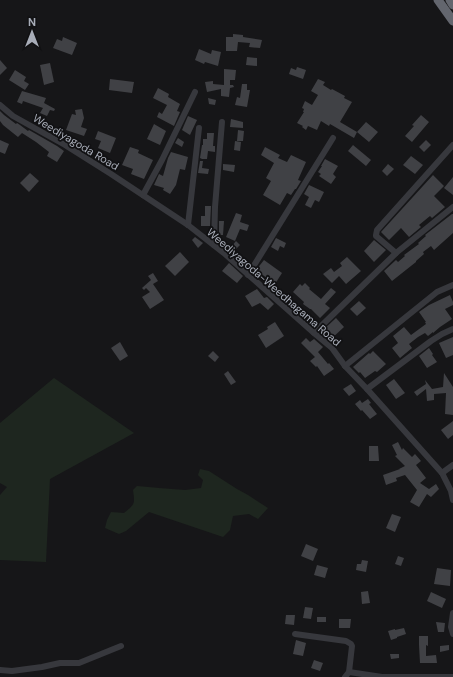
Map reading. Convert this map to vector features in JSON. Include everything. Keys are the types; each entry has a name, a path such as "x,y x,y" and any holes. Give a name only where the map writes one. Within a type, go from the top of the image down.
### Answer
{"highway":[{"path":"438,0 453,21"},
{"path":"450,0 453,5"}],"street":[{"path":"143,195 195,92"},
{"name":"Weediyagoda Road","path":"0,105 13,116 65,145 143,195"},
{"path":"214,245 215,207 222,122"},
{"path":"188,225 199,128"},
{"path":"248,275 333,138"},
{"path":"396,253 376,236 377,230 453,145"},
{"name":"Weediyagoda-Weedhagama Road","path":"143,195 188,225 214,245 332,348 345,366 442,472 451,491 453,500"},
{"path":"314,333 396,253 453,207"},
{"path":"345,366 437,292 453,285"},
{"path":"367,389 431,341 450,329 453,329"},
{"path":"442,472 453,465"},
{"path":"453,613 451,627 453,634"},
{"path":"295,634 346,641 351,644 352,646 347,675 382,677 453,676"},
{"path":"0,670 12,671 60,663 79,663 120,646"}],"shaded area":[{"path":"54,378 134,433 50,479 46,562 0,560 0,495 7,487 0,483 0,423"},
{"path":"200,469 209,471 268,508 258,519 249,514 233,516 230,530 223,537 149,512 126,531 119,534 105,528 111,512 124,513 132,505 134,501 133,490 137,486 185,490 201,488 203,480 198,475"}],"building":[{"path":"233,34 262,40 260,48 249,47 250,43 238,42 237,51 226,51 226,37 233,37"},
{"path":"63,37 77,43 72,55 53,48 57,39 62,41"},
{"path":"199,49 211,54 212,50 221,52 218,66 205,62 204,64 195,60"},
{"path":"247,57 257,58 257,66 246,65"},
{"path":"0,60 7,68 0,75"},
{"path":"50,63 54,82 44,85 40,65"},
{"path":"297,67 306,70 303,79 289,74 291,68 296,70"},
{"path":"224,69 236,70 235,80 230,80 230,85 233,85 234,87 230,88 229,97 221,96 221,89 207,92 205,82 213,81 213,84 224,85"},
{"path":"15,70 26,77 24,81 29,84 25,90 9,80"},
{"path":"110,79 134,82 132,93 109,90"},
{"path":"318,79 325,82 323,85 345,96 344,98 352,102 340,122 357,132 354,138 330,124 329,126 321,121 317,130 308,126 306,130 302,127 303,126 297,123 304,112 304,109 302,108 305,101 312,105 318,95 311,91"},
{"path":"242,84 247,84 247,90 250,90 247,107 235,105 237,97 240,98"},
{"path":"158,88 169,94 168,97 180,104 177,111 180,112 174,126 157,117 159,112 162,114 167,105 153,98"},
{"path":"22,91 46,98 44,103 55,109 54,111 50,110 47,116 40,113 43,108 23,101 22,104 17,102"},
{"path":"208,98 216,100 215,105 209,104"},
{"path":"82,109 84,118 81,127 87,129 84,136 66,130 72,114 76,115 75,110"},
{"path":"0,111 16,124 17,123 28,131 29,130 64,151 57,162 47,156 49,152 36,142 22,133 18,137 3,125 0,121"},
{"path":"421,115 429,122 412,142 405,136"},
{"path":"188,116 197,120 190,135 182,130"},
{"path":"231,119 243,122 243,128 230,127"},
{"path":"366,122 378,132 369,142 357,132"},
{"path":"154,124 166,131 160,145 147,139"},
{"path":"238,130 244,131 243,141 237,141"},
{"path":"98,131 116,138 110,153 98,148 101,141 95,139"},
{"path":"207,133 214,133 213,146 215,146 215,152 208,151 207,159 202,159 200,158 203,139 207,139"},
{"path":"178,138 184,142 182,147 175,143"},
{"path":"0,140 9,144 5,154 0,152"},
{"path":"426,140 431,145 424,152 419,147"},
{"path":"235,141 241,142 240,151 234,150"},
{"path":"353,145 371,160 366,166 348,151"},
{"path":"130,147 139,150 138,153 153,160 144,179 131,174 133,169 122,165"},
{"path":"265,147 280,155 278,158 287,162 291,155 306,162 298,180 301,181 291,195 287,193 280,205 263,195 271,181 266,178 274,163 261,155"},
{"path":"171,152 188,157 185,170 180,169 176,185 170,194 163,190 164,188 154,185 159,174 163,176"},
{"path":"411,156 423,165 415,174 403,165"},
{"path":"325,159 338,166 333,174 336,177 331,184 319,176 321,174 318,172"},
{"path":"200,161 203,161 202,168 209,169 208,174 198,173"},
{"path":"223,164 235,165 234,172 223,170"},
{"path":"388,164 394,169 387,176 382,171"},
{"path":"30,173 39,181 29,192 20,183"},
{"path":"433,175 444,186 434,196 445,207 432,218 430,216 419,225 421,227 409,237 401,228 389,240 381,232"},
{"path":"453,177 453,195 444,188"},
{"path":"309,185 324,192 319,202 315,200 311,208 305,205 309,197 304,194"},
{"path":"205,206 211,206 210,226 201,226 201,216 205,216"},
{"path":"236,213 242,215 240,222 249,225 247,231 240,229 235,241 226,237"},
{"path":"452,214 453,233 434,250 431,246 423,252 424,254 416,262 392,281 384,271 396,260 398,262 405,256 404,255 419,244 418,243 426,236 425,235"},
{"path":"219,221 224,221 223,235 219,235"},
{"path":"195,237 203,243 198,248 192,240"},
{"path":"276,238 286,243 284,248 280,246 278,251 271,247"},
{"path":"374,240 386,250 374,262 364,251"},
{"path":"236,241 240,245 236,249 232,246"},
{"path":"180,252 189,262 175,276 165,266"},
{"path":"347,257 361,271 346,284 339,276 332,283 323,274 331,268 334,272 342,266 340,263"},
{"path":"264,260 282,273 275,284 256,270"},
{"path":"229,263 243,276 237,283 222,271"},
{"path":"153,273 158,281 153,284 164,300 150,309 142,297 150,292 146,288 144,290 142,288 151,280 148,276"},
{"path":"305,283 310,288 309,289 321,299 331,288 336,292 325,304 330,308 320,318 311,309 303,304 304,302 293,292 300,284 302,286"},
{"path":"257,289 264,298 267,297 274,304 268,310 260,303 252,307 245,296"},
{"path":"450,295 453,305 445,309 452,319 428,336 425,333 418,337 409,344 412,348 400,358 392,348 398,343 393,336 404,327 411,335 426,324 419,312 429,305"},
{"path":"359,301 366,308 357,316 350,309"},
{"path":"336,318 344,327 330,340 322,331"},
{"path":"275,322 284,336 266,348 258,335 268,329 267,327"},
{"path":"453,337 453,355 446,358 439,343"},
{"path":"306,338 310,342 314,339 323,347 318,352 334,369 324,376 317,366 316,367 310,361 315,357 301,343"},
{"path":"120,342 128,356 120,361 111,348"},
{"path":"429,348 437,362 427,368 419,356"},
{"path":"213,351 219,357 215,362 208,356"},
{"path":"373,351 386,364 377,372 375,371 365,378 353,367"},
{"path":"228,371 236,382 231,385 224,374"},
{"path":"444,373 453,387 453,415 445,414 446,393 434,394 434,400 427,401 426,389 417,396 414,392 426,384 425,380 432,389 443,387"},
{"path":"394,379 405,393 396,399 386,385"},
{"path":"351,384 356,391 349,396 343,389"},
{"path":"368,399 371,403 369,404 377,414 370,419 355,404 360,400 362,403"},
{"path":"453,421 453,435 448,439 441,430"},
{"path":"398,442 402,450 403,448 412,457 415,454 421,461 416,465 426,478 420,483 429,489 436,484 439,489 431,497 427,494 419,507 410,502 417,490 405,475 396,478 397,481 386,485 383,475 405,466 395,456 397,455 392,445"},
{"path":"369,446 378,446 379,461 369,461"},
{"path":"392,514 401,517 395,532 386,528"},
{"path":"306,544 318,549 313,561 301,556"},
{"path":"398,556 404,558 401,566 395,564"},
{"path":"362,560 368,561 366,572 356,570 357,564 361,564"},
{"path":"317,565 328,568 325,578 314,575"},
{"path":"437,568 451,570 450,586 434,584"},
{"path":"368,591 370,603 362,604 361,592"},
{"path":"431,592 446,599 442,608 427,601"},
{"path":"305,607 313,608 311,619 303,618"},
{"path":"286,615 295,615 294,625 285,624"},
{"path":"317,617 326,617 326,622 317,622"},
{"path":"339,619 351,619 350,628 339,628"},
{"path":"436,622 445,623 444,632 438,632"},
{"path":"404,628 406,634 391,640 388,631"},
{"path":"419,636 428,636 426,656 436,655 437,663 420,663"},
{"path":"296,640 306,643 303,656 293,654"},
{"path":"449,645 449,650 440,652 440,646"},
{"path":"390,654 399,654 399,658 391,659"},
{"path":"314,660 323,663 320,671 311,668"}]}
